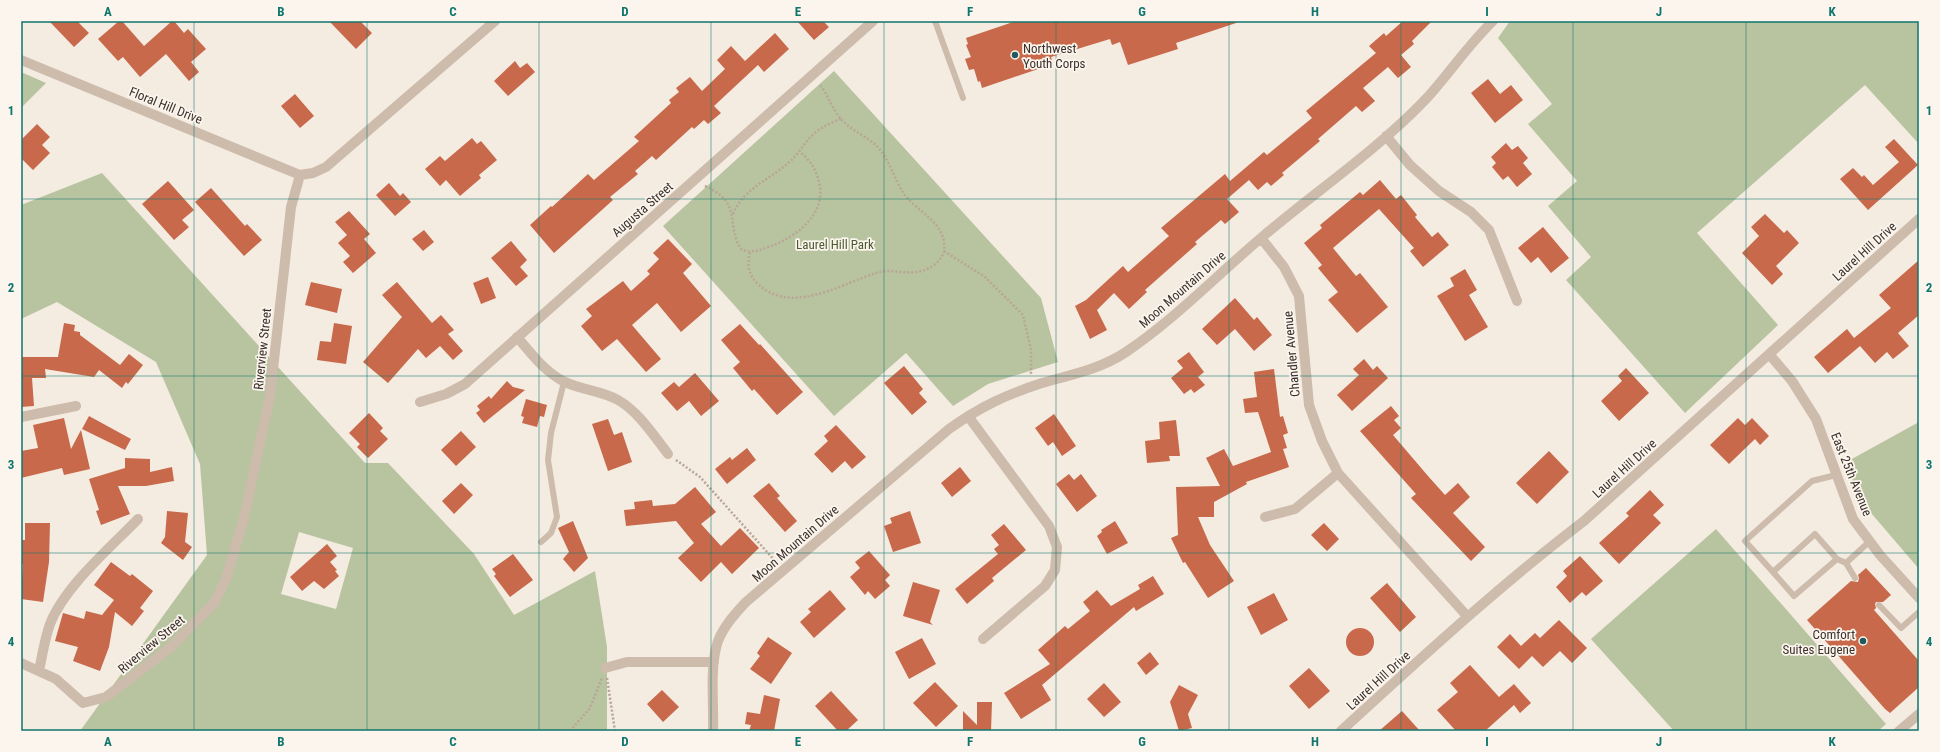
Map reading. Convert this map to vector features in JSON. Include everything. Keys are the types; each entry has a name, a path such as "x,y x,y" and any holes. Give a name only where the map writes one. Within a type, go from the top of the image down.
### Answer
{"street":[{"path":"300,175 314,173 326,167 495,21"},
{"name":"Augusta Street","path":"420,402 446,394 462,386 873,21"},
{"name":"Moon Mountain Drive","path":"713,731 714,662 716,647 732,616 746,602 949,429 968,416 995,400 1031,387 1091,369 1124,353 1161,325 1260,238 1386,136 1425,100 1480,33 1493,21"},
{"name":"Floral Hill Drive","path":"21,60 300,175"},
{"path":"1386,136 1410,165 1439,191 1471,212 1489,230 1517,301"},
{"name":"Riverview Street","path":"39,671 56,679 83,703 106,697 171,647 214,603 226,579 244,518 270,396 291,207 300,175"},
{"name":"Laurel Hill Drive","path":"1341,731 1467,616 1531,562 1584,521 1919,219"},
{"name":"Chandler Avenue","path":"1260,238 1284,267 1299,296 1309,405 1322,441 1338,473 1467,616"},
{"path":"517,337 546,370 564,382 602,392 619,401 649,430 668,454"},
{"name":"East 25th Avenue","path":"1769,354 1792,381 1816,419 1853,519 1919,598"},
{"path":"21,418 76,406"},
{"path":"968,416 1049,526 1057,547 1055,570 1045,586 984,639"},
{"path":"1265,517 1295,510 1338,473"},
{"path":"21,663 39,671 50,624 62,602 78,582 138,519"},
{"path":"605,668 627,662 714,662"},
{"path":"1900,731 1919,714"}],"lane":[{"path":"935,21 963,98"},
{"path":"541,542 550,533 557,517 548,460 551,433 564,382"},
{"path":"1836,475 1812,481 1745,541 1794,596 1836,559"},
{"path":"1773,572 1816,534 1836,559 1846,563 1855,578"},
{"path":"1846,563 1870,541"},
{"path":"1879,605 1901,628 1919,612"}],"path":[{"path":"750,252 748,262 749,273 757,283 765,290 784,296 800,297 817,295 877,272 916,274 930,268 939,261 944,251 942,232 903,193 881,151 841,119 822,86 812,76"},
{"path":"733,214 738,202 748,192 788,164 800,152 808,139 821,129 841,119"},
{"path":"694,181 717,192 726,201 733,214 736,242 742,250 750,252 781,243 800,231 811,219 820,205 821,189 817,172 808,158 800,152"},
{"path":"944,251 985,277 1023,315 1031,350 1031,387"},
{"path":"668,454 700,477 783,570"},
{"path":"570,731 590,708 605,668"},
{"path":"605,668 615,731"}],"green space":[{"path":"1510,21 1919,21 1919,144 1865,85 1697,233 1778,325 1685,413 1566,280 1591,257 1548,206 1577,181 1528,124 1552,104 1498,38"},
{"name":"Laurel Hill Park","path":"834,71 1041,298 1058,362 988,384 953,406 906,353 834,416 663,226"},
{"path":"21,72 46,83 21,108"},
{"path":"102,173 365,463 388,463 474,554 514,615 595,571 607,647 607,731 80,731 207,555 200,464 156,362 57,302 21,319 21,205","holes":["299,532 353,548 336,609 281,594"]},
{"path":"1919,422 1919,569 1854,493 1850,460"},
{"path":"1716,529 1886,724 1878,731 1674,731 1591,639"}],"building":[{"path":"49,21 77,21 89,33 74,47"},
{"path":"119,21 122,21 144,46 172,21 174,21 184,33 188,29 206,49 191,62 199,72 189,81 166,54 140,77 123,57 118,61 98,39"},
{"path":"329,21 360,21 372,33 356,49"},
{"path":"797,21 823,21 829,27 814,40"},
{"name":"Northwest Youth Corps","path":"1016,21 1235,21 1236,23 1176,43 1178,49 1128,65 1120,42 1112,45 1110,39 1051,57 1053,64 982,88 980,81 978,82 974,69 969,70 965,59 971,57 966,45 968,44 966,38"},
{"path":"1403,21 1432,21 1412,41 1414,44 1401,55 1411,67 1398,78 1388,67 1363,88 1375,101 1362,112 1356,106 1318,139 1320,141 1282,173 1284,175 1271,186 1267,182 1258,190 1249,180 1227,199 1239,212 1225,224 1221,220 1195,242 1197,244 1145,290 1147,292 1129,309 1114,293 1097,310 1107,330 1090,339 1075,306 1086,300 1123,266 1128,272 1169,236 1161,228 1225,174 1230,181 1264,152 1267,155 1312,118 1306,111 1376,53 1369,46 1384,33 1386,36"},
{"path":"775,33 789,49 764,72 758,65 714,106 721,113 708,124 704,120 694,129 692,127 656,160 652,156 635,171 638,174 610,197 613,200 554,253 530,225 588,174 594,180 639,141 634,137 671,103 669,100 679,92 676,88 690,77 702,91 725,69 717,60 731,46 745,61"},
{"path":"515,61 520,68 527,63 535,72 508,96 494,81"},
{"path":"1488,79 1500,94 1511,85 1523,100 1495,123 1471,93"},
{"path":"295,94 314,116 300,128 281,106"},
{"path":"37,124 50,137 42,145 50,153 33,170 21,158 21,140"},
{"path":"472,138 477,144 481,141 497,160 479,175 481,178 460,196 446,180 440,186 425,169 440,156 445,161"},
{"path":"1894,139 1918,165 1868,210 1840,179 1853,168 1862,177 1864,175 1873,185 1899,162 1885,147"},
{"path":"1506,143 1512,150 1518,146 1528,158 1523,163 1532,174 1517,187 1508,176 1503,180 1492,167 1496,163 1491,157"},
{"path":"1380,180 1396,199 1401,195 1417,215 1415,217 1432,237 1438,232 1449,245 1423,267 1410,251 1414,248 1379,209 1333,248 1356,276 1360,273 1388,307 1357,333 1328,300 1338,292 1318,268 1322,265 1304,243 1322,228 1320,225 1360,192 1363,195"},
{"path":"168,181 194,210 182,220 189,227 174,240 142,204"},
{"path":"389,183 400,196 403,193 411,202 395,216 376,195"},
{"path":"211,188 245,226 247,224 262,240 244,256 195,202"},
{"path":"349,211 370,234 364,239 376,253 353,273 343,262 350,256 338,243 347,235 335,222"},
{"path":"1765,214 1784,233 1787,230 1799,243 1776,266 1783,274 1772,285 1742,253 1759,236 1751,227"},
{"path":"1543,227 1569,258 1551,273 1538,257 1531,263 1518,248"},
{"path":"424,230 434,242 423,251 412,239"},
{"path":"668,239 692,264 683,273 711,306 681,332 657,303 632,325 661,359 646,372 617,339 602,351 581,326 592,316 586,309 623,281 631,291 650,274 647,271 659,259 653,253"},
{"path":"511,241 527,260 520,267 528,276 516,286 491,258"},
{"path":"1919,260 1919,315 1898,333 1909,346 1893,359 1887,352 1875,363 1860,346 1828,373 1814,357 1847,329 1854,338 1891,308 1879,295"},
{"path":"1465,269 1477,290 1469,295 1488,327 1465,341 1437,296 1454,286 1450,278"},
{"path":"488,277 496,298 481,304 473,283"},
{"path":"311,282 342,289 337,313 305,305"},
{"path":"397,282 432,323 441,315 454,330 448,334 463,351 453,360 440,346 426,358 418,349 388,383 363,362 402,317 382,295"},
{"path":"1235,298 1254,320 1257,317 1272,335 1254,351 1235,329 1217,345 1202,329"},
{"path":"64,323 75,325 74,331 80,332 80,335 120,365 129,354 143,365 128,384 126,382 122,388 99,370 94,377 45,369 46,378 32,378 34,406 21,407 21,357 58,357"},
{"path":"334,323 352,326 346,364 317,360 320,341 331,342"},
{"path":"740,324 803,392 777,415 754,389 752,391 733,368 740,362 721,340"},
{"path":"1189,352 1204,372 1198,377 1205,385 1194,393 1191,389 1184,394 1171,378 1183,368 1177,361"},
{"path":"1364,359 1373,370 1377,366 1388,378 1352,411 1337,395 1359,375 1353,369"},
{"path":"904,366 923,389 919,393 927,402 912,415 884,383"},
{"path":"1626,368 1649,393 1619,421 1601,401 1622,381 1618,376"},
{"path":"1274,369 1280,417 1283,416 1288,433 1283,435 1287,448 1283,449 1289,467 1246,482 1247,484 1214,502 1214,517 1198,517 1210,545 1234,581 1208,598 1185,562 1183,563 1171,538 1178,535 1176,487 1220,486 1206,458 1224,449 1233,466 1271,452 1258,412 1245,413 1243,399 1257,397 1254,372"},
{"path":"695,373 719,401 701,416 689,401 677,411 661,393 674,382 679,387"},
{"path":"507,381 513,387 525,390 484,423 476,413 480,410 477,406 489,396 491,399"},
{"path":"526,399 547,405 544,417 540,416 537,427 522,423 524,417 521,416"},
{"path":"1391,406 1399,416 1394,420 1401,428 1393,435 1428,476 1445,495 1458,483 1470,497 1453,513 1485,547 1471,561 1411,498 1416,494 1360,431"},
{"path":"369,413 383,428 380,431 388,439 368,458 357,447 360,444 349,433"},
{"path":"1054,414 1076,446 1062,456 1053,442 1048,446 1035,428"},
{"path":"89,416 131,439 125,450 82,429"},
{"path":"64,418 71,449 81,430 90,469 64,475 62,468 21,478 21,451 38,448 33,425"},
{"path":"1738,418 1745,425 1752,418 1769,436 1760,445 1755,439 1729,464 1710,445"},
{"path":"608,419 614,435 622,432 632,462 608,471 592,424"},
{"path":"1176,420 1180,456 1169,456 1170,461 1147,463 1145,441 1160,439 1159,422"},
{"path":"836,425 866,457 852,469 845,461 832,473 814,454 828,441 824,436"},
{"path":"461,431 476,447 456,466 441,450"},
{"path":"747,448 756,460 727,484 715,469 730,457 732,460"},
{"path":"1549,451 1569,472 1537,504 1516,483"},
{"path":"125,458 150,459 150,472 172,467 174,481 146,486 118,486 130,514 101,525 96,511 99,510 89,479 125,468"},
{"path":"960,467 971,481 952,497 941,483"},
{"path":"1069,474 1074,480 1081,474 1097,496 1077,512 1056,484"},
{"path":"461,483 473,495 454,514 442,501"},
{"path":"769,483 780,496 777,498 797,521 785,532 753,496"},
{"path":"695,487 716,512 701,524 721,546 740,528 759,548 732,574 721,562 701,582 678,558 694,543 676,521 626,526 624,510 635,509 634,502 652,500 653,506 675,504"},
{"path":"1650,490 1664,505 1653,515 1661,523 1619,564 1599,543 1629,516 1626,513"},
{"path":"167,511 188,513 185,542 192,547 183,560 161,543 165,537"},
{"path":"910,511 921,543 893,552 884,526 892,523 890,518"},
{"path":"573,521 588,558 574,572 563,559 569,552 558,528"},
{"path":"1115,521 1128,543 1107,554 1097,536 1102,532 1101,530"},
{"path":"25,523 50,523 49,562 43,602 21,599 23,564 21,564 21,540 25,540"},
{"path":"1324,523 1339,539 1327,551 1311,535"},
{"path":"1004,524 1026,550 992,578 994,581 967,604 955,589 998,554 994,549 999,545 991,535"},
{"path":"327,544 337,556 330,562 337,570 335,571 339,576 324,589 314,581 302,591 290,577"},
{"path":"869,551 890,575 885,580 890,586 875,599 868,591 865,595 850,577 860,568 855,562"},
{"path":"513,554 533,580 510,597 494,576 496,574 492,569"},
{"path":"1580,556 1603,581 1586,596 1582,592 1570,603 1556,587 1567,576 1563,571"},
{"path":"111,562 130,576 132,574 153,591 140,608 144,611 132,626 115,612 109,647 100,671 73,661 78,647 55,641 63,613 84,619 86,611 102,615 114,600 94,585"},
{"name":"Comfort Suites Eugene","path":"1866,568 1891,595 1883,602 1876,602 1876,608 1874,610 1919,661 1919,687 1890,713 1807,620 1851,581 1858,582 1858,575"},
{"path":"1153,576 1164,594 1136,611 1134,607 1042,685 1051,700 1021,719 1004,693 1050,664 1038,650 1065,626 1068,629 1090,611 1083,602 1097,590 1111,606 1140,589 1138,585"},
{"path":"913,582 940,590 930,622 933,625 903,616"},
{"path":"1387,583 1416,617 1400,632 1370,598"},
{"path":"830,590 846,609 814,638 800,622 811,612 808,609"},
{"path":"1274,593 1288,620 1261,635 1247,607"},
{"path":"1559,620 1587,648 1572,663 1560,651 1543,667 1532,656 1519,669 1497,647 1510,634 1521,646 1535,633 1540,638"},
{"path":"1360,628 1370,632 1374,642 1370,652 1360,656 1350,652 1346,642 1350,632"},
{"path":"768,637 792,653 771,684 750,669 760,656 757,653"},
{"path":"922,638 936,664 909,679 895,652"},
{"path":"1150,652 1159,664 1146,675 1137,663"},
{"path":"1470,665 1499,697 1514,684 1531,703 1520,713 1514,705 1485,731 1456,731 1437,710 1458,692 1450,683"},
{"path":"1309,668 1330,691 1309,709 1289,686"},
{"path":"935,682 958,706 936,727 913,703"},
{"path":"1104,683 1121,702 1104,717 1087,699"},
{"path":"1179,685 1198,695 1188,714 1192,728 1179,731 1170,702"},
{"path":"662,690 679,707 663,722 647,704"},
{"path":"831,691 858,720 846,731 838,731 815,706"},
{"path":"764,695 780,699 774,731 749,731 751,725 745,724 747,712 760,714"},
{"path":"977,702 992,702 991,731 963,731 963,711 977,725"},
{"path":"1402,711 1420,731 1379,731"}],"place":[{"name":"Northwest Youth Corps","path":"1015,55"},
{"name":"Comfort Suites Eugene","path":"1863,641"}]}
